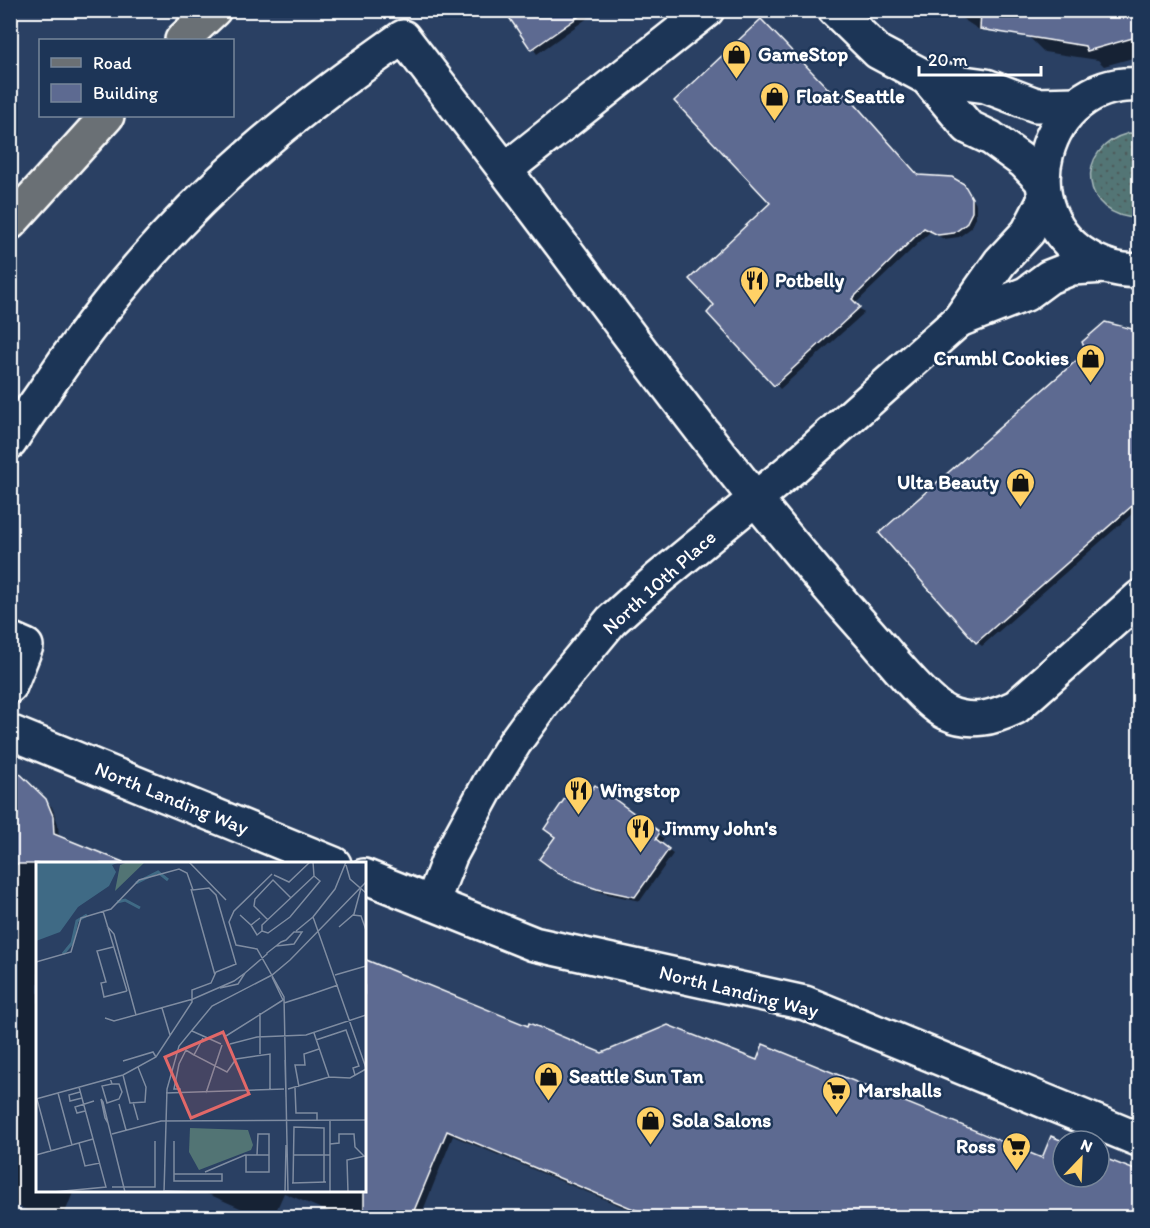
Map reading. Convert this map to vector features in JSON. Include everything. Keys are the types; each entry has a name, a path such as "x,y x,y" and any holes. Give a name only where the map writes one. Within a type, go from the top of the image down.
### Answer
{"main road":[{"path":"183,39 214,10"},
{"path":"10,223 106,117"}],"street":[{"path":"505,170 707,10"},
{"path":"835,10 878,52 927,78 986,86 1036,105 1077,104"},
{"path":"10,442 73,350 123,285 186,216 263,143 327,92 403,37 755,499 926,697 946,712 969,720 994,718 1016,707 1140,597"},
{"path":"927,78 968,127 991,138 1023,162 1043,190"},
{"path":"1140,85 1129,84 1102,90 1077,104 1058,126 1045,153 1043,190 1050,215 1064,237 1083,255 1106,266 1131,271 1140,270"},
{"name":"North 10th Place","path":"432,903 450,856 515,742 544,702 612,621 959,320 1000,262 1028,232 1043,190"},
{"name":"North 10th Place","path":"959,320 1026,294 1049,278 1072,268 1106,266"},
{"path":"10,639 27,646 10,686"},
{"name":"North Landing Way","path":"10,732 329,862"},
{"name":"North Landing Way","path":"366,877 534,944 805,1003 1140,1140"}],"green space":[{"path":"1129,133 1139,134 1139,218 1120,215 1105,207 1095,195 1091,181 1092,166 1098,153 1111,141"}],"building":[{"path":"504,10 588,10 531,50"},
{"path":"981,10 1140,10 1140,36 1087,51 1085,46 980,29"},
{"path":"761,19 839,100 845,93 918,175 952,177 964,184 972,198 972,212 966,224 954,233 938,235 924,228 852,299 860,307 774,386 707,313 714,305 689,279 770,203 674,101"},
{"path":"1105,322 1140,331 1140,499 976,643 879,533 1086,352 1082,342"},
{"path":"10,764 46,799 53,816 54,834 123,862 36,862 36,864 10,864"},
{"path":"576,782 590,792 595,785 660,832 656,839 669,849 635,897 576,882 558,873 539,859 555,837 544,829"},
{"path":"366,960 528,1026 529,1023 602,1053 668,1025 757,1060 763,1044 1042,1158 1051,1136 1051,1189 1111,1189 1111,1161 1140,1172 1140,1218 655,1218 447,1131 411,1218 364,1218"}],"place":[{"name":"GameStop","path":"737,80"},
{"name":"Float Seattle","path":"775,122"},
{"name":"Potbelly","path":"754,306"},
{"name":"Crumbl Cookies","path":"1090,384"},
{"name":"Ulta Beauty","path":"1020,508"},
{"name":"Wingstop","path":"579,816"},
{"name":"Jimmy John's","path":"641,854"},
{"name":"Seattle Sun Tan","path":"548,1102"},
{"name":"Marshalls","path":"837,1116"},
{"name":"Sola Salons","path":"651,1146"},
{"name":"Ross","path":"1017,1172"}]}
